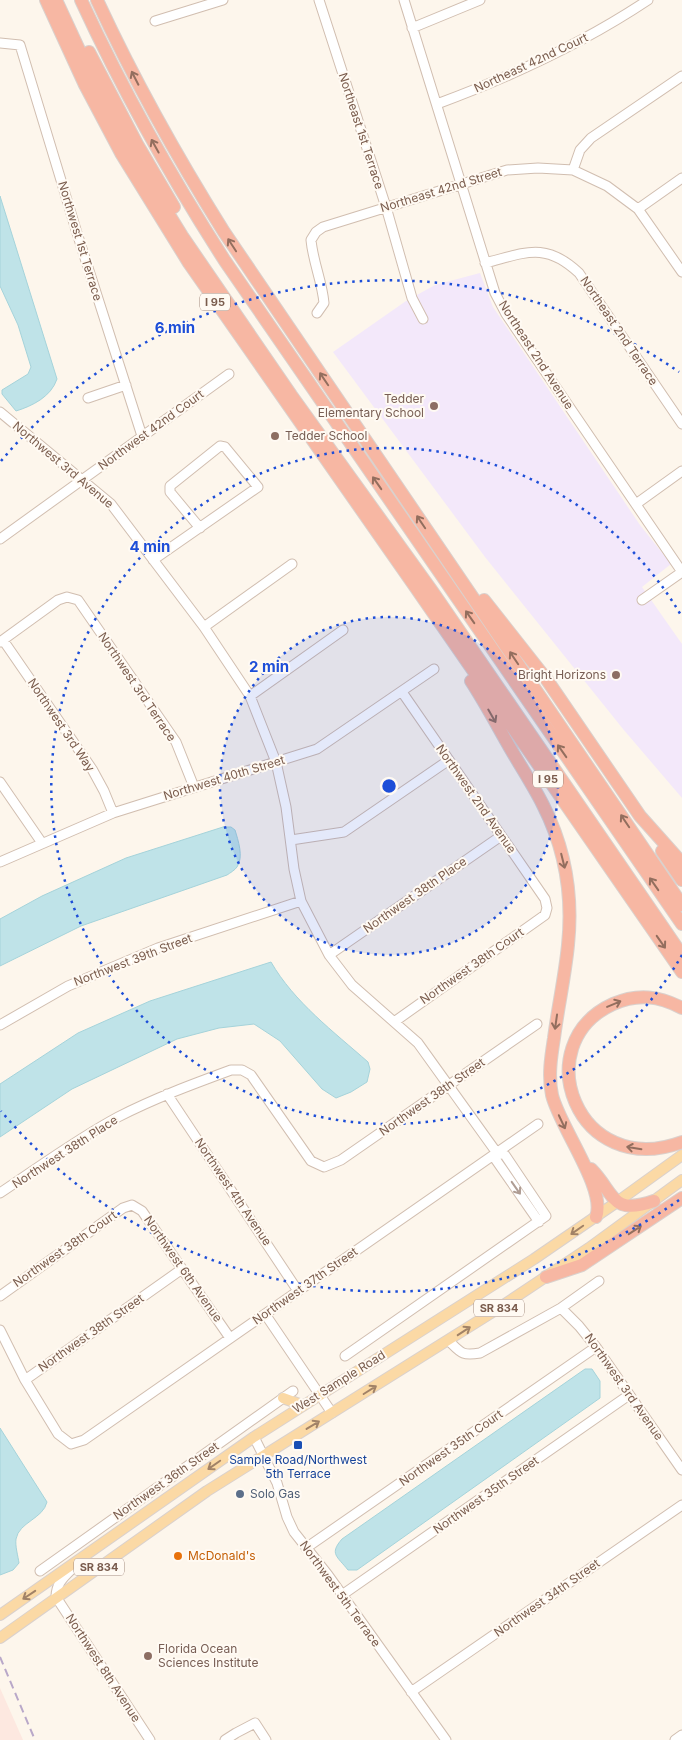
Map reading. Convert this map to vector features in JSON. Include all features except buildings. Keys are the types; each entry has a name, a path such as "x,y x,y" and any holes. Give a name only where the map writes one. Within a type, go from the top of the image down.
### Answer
{"highway":[{"name":"I 95","path":"46,0 97,108 160,219 247,348 682,972"},
{"path":"56,0 93,80 117,126 173,222 291,395 432,591 682,955"},
{"path":"64,0 113,99 175,209 432,591"},
{"path":"81,0 134,108 197,218 253,304 682,924"},
{"path":"97,0 126,61 158,121 183,166 238,254 682,905"},
{"path":"158,121 197,218"},
{"path":"432,538 547,680 682,880"},
{"path":"414,585 421,608 475,687 544,805 560,850 568,883 570,916 568,946 551,1061 550,1083 560,1117 587,1167 598,1199 596,1217"},
{"path":"640,816 682,863"},
{"path":"682,1008 664,999 646,997 628,999 602,1010 584,1026 574,1043 569,1064 569,1074 572,1095 580,1112 590,1126 610,1141 642,1150 667,1147 682,1142"},
{"path":"587,1167 592,1170 606,1191 617,1202 629,1206 654,1201"},
{"path":"546,1277 582,1265 682,1198"}],"main road":[{"name":"West Sample Road","path":"0,1615 254,1437 507,1277 596,1217 682,1155"},
{"name":"West Sample Road","path":"0,1638 207,1491 449,1341 546,1277 682,1180"},
{"path":"283,1398 302,1405"}],"street":[{"path":"155,21 223,0"},
{"name":"Northeast 1st Terrace","path":"319,0 386,207 412,298 423,319"},
{"name":"Northeast 2nd Avenue","path":"404,0 495,292 506,314 682,572"},
{"path":"412,28 480,0"},
{"name":"Northeast 42nd Court","path":"436,104 512,74 570,47 648,0"},
{"name":"Northwest 1st Terrace","path":"0,43 20,45 77,233 142,436"},
{"path":"682,76 591,138 580,150 573,170 607,186 638,209 682,272"},
{"name":"Northeast 42nd Street","path":"317,314 324,303 323,287 310,240 322,227 507,170 538,168 573,170"},
{"path":"638,209 682,178"},
{"name":"Northeast 2nd Terrace","path":"485,263 526,253 542,252 566,260 579,273 682,424"},
{"name":"Northwest 42nd Court","path":"0,539 229,374"},
{"path":"88,398 126,385"},
{"name":"Northwest 3rd Avenue","path":"0,412 111,504 204,627 250,696 276,762 286,807 294,869 301,901 329,955 352,985 418,1042 497,1153 496,1160 543,1219 345,1356"},
{"path":"153,560 200,528 258,487 226,447 220,446 170,486 170,492 200,528"},
{"path":"636,504 682,471"},
{"path":"204,627 292,564"},
{"path":"642,600 682,572"},
{"name":"Northwest 3rd Terrace","path":"2,641 58,600 67,597 78,600 176,742 194,787"},
{"path":"250,696 343,630"},
{"name":"Northwest 3rd Way","path":"2,641 92,769 104,790 113,813"},
{"name":"Northwest 40th Street","path":"0,862 113,813 317,750 434,669"},
{"name":"Northwest 2nd Avenue","path":"402,692 545,899 547,908"},
{"path":"291,840 344,832 449,760"},
{"path":"0,782 42,843"},
{"name":"Northwest 38th Place","path":"329,955 502,836"},
{"name":"Northwest 39th Street","path":"0,1024 68,986 158,948 301,901"},
{"name":"Northwest 38th Court","path":"394,1022 545,915 547,908"},
{"name":"Northwest 38th Street","path":"324,1167 342,1160 537,1024"},
{"name":"Northwest 38th Place","path":"0,1193 82,1138 119,1116 167,1094 231,1070 242,1070 251,1075 311,1161 324,1167"},
{"name":"Northwest 4th Avenue","path":"167,1094 298,1290"},
{"name":"Northwest 37th Street","path":"25,1380 58,1434 71,1444 84,1440 538,1124"},
{"name":"Northwest 38th Court","path":"0,1296 123,1208 132,1206"},
{"name":"Northwest 6th Avenue","path":"132,1206 142,1211 230,1338"},
{"name":"Northwest 38th Street","path":"25,1380 182,1269"},
{"path":"449,1341 461,1353 468,1355 480,1353 561,1308 599,1281"},
{"name":"Northwest 3rd Avenue","path":"561,1308 596,1347 682,1470"},
{"path":"265,1314 332,1413"},
{"path":"0,1330 25,1380"},
{"name":"Northwest 35th Court","path":"306,1548 596,1347"},
{"name":"Northwest 36th Street","path":"40,1570 293,1391"},
{"name":"Northwest 35th Street","path":"342,1595 629,1395"},
{"name":"Northwest 5th Terrace","path":"254,1437 279,1488 290,1525 446,1740"},
{"name":"Northwest 34th Street","path":"411,1692 682,1505"},
{"path":"56,1597 58,1583 86,1555 80,1542"},
{"name":"Northwest 8th Avenue","path":"56,1597 150,1740"},
{"path":"225,1740 255,1723 266,1740"},
{"path":"675,1740 682,1735"}],"shaded area":[{"path":"480,273 493,307 640,525 671,564 642,587 682,644 682,798 623,729 485,557 333,352 406,301 435,285"},
{"path":"0,1688 23,1740 0,1740"}],"water":[{"path":"0,196 57,379 46,396 16,411 2,394 2,390 28,374 31,367 18,325 0,286"},
{"path":"223,827 231,827 235,830 240,854 237,867 227,875 81,926 0,966 0,919 42,896 126,858"},
{"path":"271,962 280,977 303,1003 328,1028 368,1062 370,1069 367,1082 351,1092 336,1098 322,1089 280,1041 254,1024 219,1028 177,1039 72,1089 0,1137 0,1084 78,1033 150,1001"},
{"path":"585,1369 592,1369 600,1381 600,1398 357,1570 348,1570 338,1558 335,1552 342,1539"},
{"path":"0,1428 47,1502 41,1513 26,1524 18,1533 16,1548 19,1563 13,1570 0,1575"}],"railway":[{"path":"0,1657 35,1740"}],"place":[{"name":"Tedder Elementary School","path":"434,406"},
{"name":"Tedder School","path":"275,436"},
{"name":"Bright Horizons","path":"616,675"},
{"name":"Sample Road/Northwest 5th Terrace","path":"298,1445"},
{"name":"Solo Gas","path":"240,1494"},
{"name":"McDonald's","path":"178,1556"},
{"name":"Florida Ocean Sciences Institute","path":"148,1656"}]}
